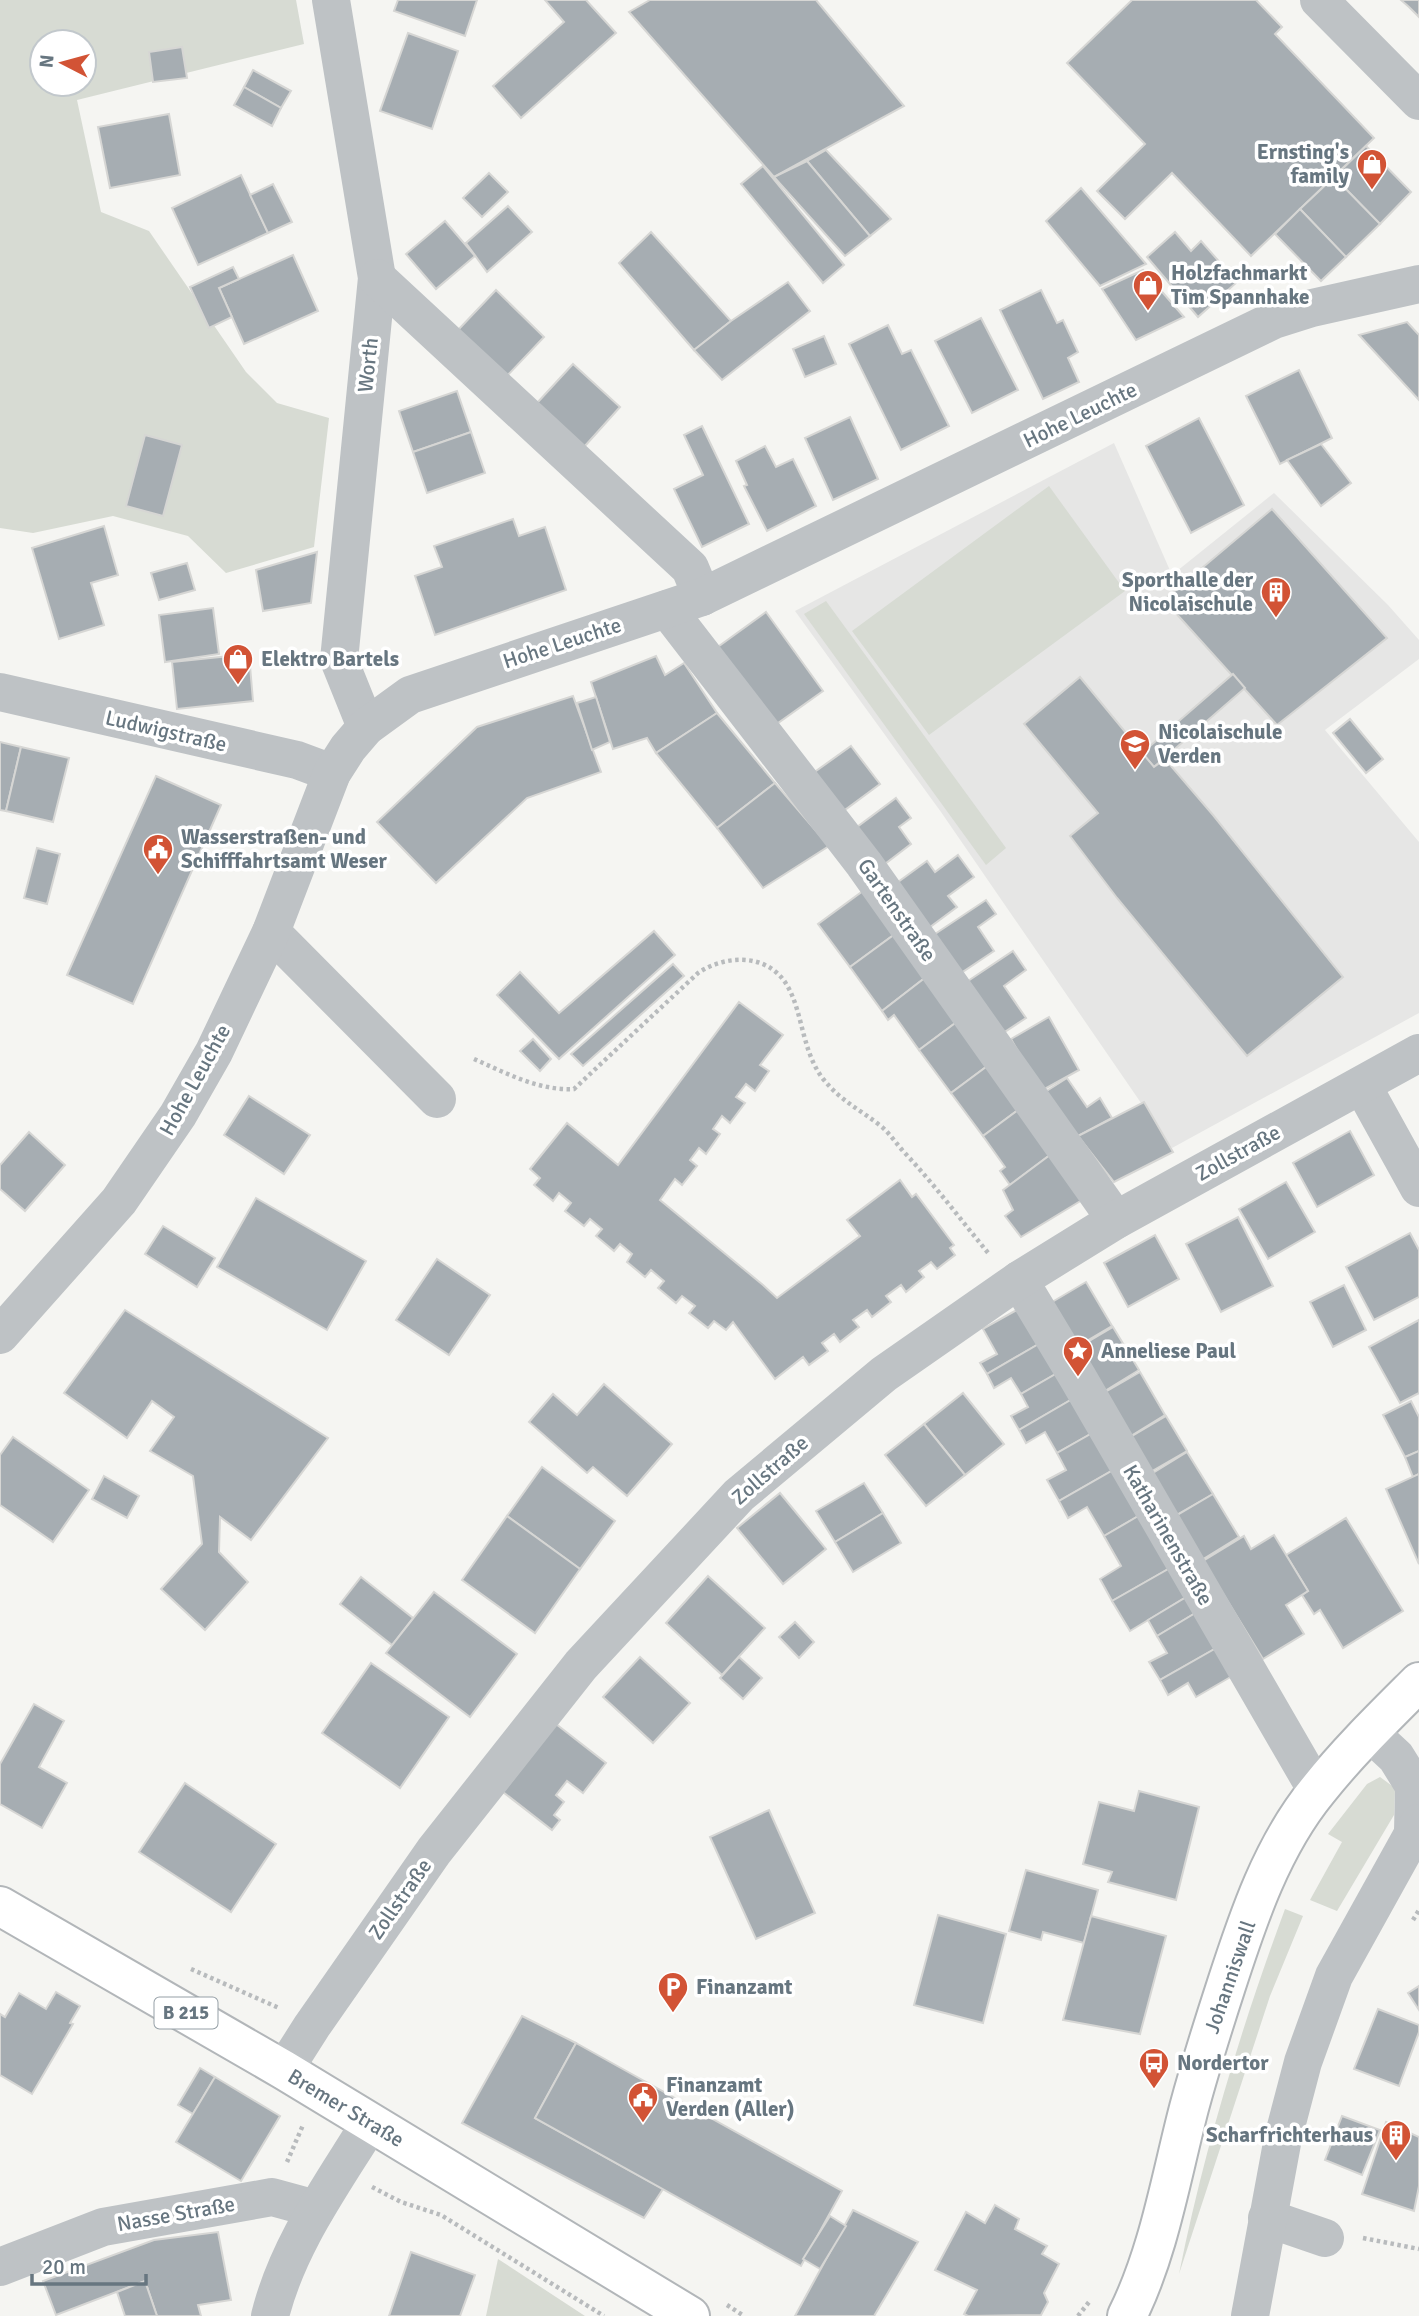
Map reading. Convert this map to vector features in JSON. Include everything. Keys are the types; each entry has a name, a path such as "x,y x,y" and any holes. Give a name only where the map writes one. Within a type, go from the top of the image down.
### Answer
{"main road":[{"name":"Johanniswall","path":"1127,2316 1147,2269 1190,2105 1239,1945 1268,1872 1293,1826 1317,1791 1369,1732 1419,1682"},
{"name":"Bremer Straße","path":"0,1906 284,2070 690,2316"}],"street":[{"name":"Worth","path":"331,0 377,278 339,660 366,727"},
{"path":"1319,0 1419,101"},
{"name":"Gartenstraße","path":"377,278 690,568 685,603 864,864 1116,1220"},
{"name":"Hohe Leuchte","path":"0,1335 119,1201 152,1154 214,1052 271,932 332,773 366,727 410,695 685,603 1274,320 1419,284"},
{"name":"Ludwigstraße","path":"0,692 298,761 332,773"},
{"path":"271,932 437,1099"},
{"name":"Zollstraße","path":"284,2070 312,2025 434,1851 581,1665 739,1495 884,1374 1018,1280 1116,1220 1419,1053"},
{"path":"1362,1085 1419,1188"},
{"name":"Katharinenstraße","path":"1018,1280 1078,1378 1317,1791"},
{"path":"1250,2316 1283,2138 1303,2062 1334,1976 1416,1827 1413,1786 1396,1757 1369,1732"},
{"path":"270,2316 276,2291 291,2256 316,2209 370,2123"},
{"name":"Nasse Straße","path":"0,2267 103,2227 142,2219 272,2197 316,2209"},
{"path":"1267,2218 1325,2238"}],"path":[{"path":"474,1059 522,1080 556,1090 574,1089 708,966 733,960 764,965 776,972 788,986 806,1048 823,1079 850,1106 883,1128 990,1256 1018,1280"},
{"path":"372,2187 401,2202 441,2215 604,2316"},
{"path":"1325,2238 1341,2233 1419,2249"}],"shaded area":[{"path":"0,0 296,0 304,44 98,95 98,28 28,28 28,98 85,98 77,100 101,212 149,231 246,372 277,403 329,418 314,547 226,573 188,536 113,516 33,533 0,528"},
{"name":"Nicolaischule Verden","path":"1114,443 1172,575 1274,493 1388,605 1419,640 1419,659 1325,730 1419,842 1419,1013 1172,1148 941,812 795,611"},
{"path":"1049,486 1125,591 929,735 852,631"},
{"path":"826,601 1006,848 986,865 804,614"},
{"path":"1380,1777 1395,1788 1394,1815 1337,1911 1310,1900 1342,1842 1328,1834 1367,1784"},
{"path":"1285,1909 1303,1916 1270,1996 1179,2274 1200,2181 1225,2090"},
{"path":"498,2259 585,2316 486,2316"}],"building":[{"path":"398,0 477,0 465,36 394,11"},
{"path":"545,0 586,0 616,33 521,118 493,86 564,22"},
{"path":"650,0 816,0 904,106 774,177 629,12"},
{"path":"1132,0 1256,0 1282,27 1275,34 1374,138 1251,256 1172,173 1125,219 1097,191 1145,144 1067,63"},
{"path":"1401,0 1419,0 1419,17 1409,7"},
{"path":"408,33 458,51 432,129 380,111"},
{"path":"182,47 187,78 153,82 149,52"},
{"path":"253,70 291,91 281,108 244,87"},
{"path":"244,87 281,108 272,126 234,105"},
{"path":"169,114 180,175 110,188 98,127"},
{"path":"1366,146 1411,192 1380,224 1334,177"},
{"path":"826,150 891,219 870,236 807,161"},
{"path":"807,161 870,236 845,256 774,177"},
{"path":"763,166 844,265 823,283 741,184"},
{"path":"489,173 508,192 482,217 463,198"},
{"path":"241,175 268,233 198,265 172,208"},
{"path":"1334,177 1380,224 1346,257 1300,209"},
{"path":"273,184 292,222 268,233 250,195"},
{"path":"1081,188 1146,264 1100,286 1046,221"},
{"path":"508,206 532,232 487,272 466,243"},
{"path":"1300,209 1346,257 1321,281 1275,234"},
{"path":"445,221 475,256 436,289 406,254"},
{"path":"651,232 731,321 694,350 619,263"},
{"path":"1175,232 1191,251 1201,241 1237,282 1198,317 1147,257"},
{"path":"293,255 318,311 244,344 219,288"},
{"path":"233,267 239,279 219,288 232,317 209,328 190,287"},
{"path":"1143,270 1184,317 1136,340 1102,289"},
{"path":"788,282 810,311 722,380 694,350"},
{"path":"496,290 544,337 506,377 458,330"},
{"path":"1041,290 1057,323 1063,320 1078,352 1068,358 1079,382 1043,399 1000,310"},
{"path":"981,318 1018,390 972,413 935,341"},
{"path":"1407,322 1419,335 1419,400 1359,335"},
{"path":"888,325 902,354 911,350 949,426 901,450 849,344"},
{"path":"824,336 836,364 805,377 793,349"},
{"path":"573,364 620,407 584,447 537,403"},
{"path":"1299,370 1332,438 1280,464 1246,396"},
{"path":"457,391 471,432 413,452 399,411"},
{"path":"850,417 878,479 833,500 805,438"},
{"path":"1199,418 1244,505 1191,533 1146,446"},
{"path":"702,426 749,524 702,547 674,489 703,475 684,435"},
{"path":"471,432 485,473 427,493 413,452"},
{"path":"145,435 182,445 163,516 126,506"},
{"path":"1321,444 1351,483 1321,506 1287,460"},
{"path":"765,446 776,467 793,459 816,506 767,531 744,486 747,485 736,461"},
{"name":"Sporthalle der Nicolaischule","path":"1272,509 1387,638 1277,725 1164,600"},
{"path":"513,519 519,536 545,527 566,590 435,635 415,576 442,567 434,546"},
{"path":"104,526 118,575 91,583 104,625 59,639 32,548"},
{"path":"317,552 311,603 263,611 256,570"},
{"path":"187,563 195,590 159,600 151,573"},
{"path":"213,608 219,654 165,662 159,615"},
{"path":"766,612 823,691 771,728 715,649"},
{"path":"249,654 253,701 177,709 172,662"},
{"path":"656,656 665,675 684,663 717,713 656,753 647,738 613,749 591,682"},
{"path":"1233,674 1245,688 1154,767 1142,753"},
{"path":"1080,677 1154,767 1165,759 1343,977 1247,1056 1117,898 1070,836 1098,813 1024,724"},
{"path":"573,696 601,772 527,798 436,883 377,822 477,727"},
{"path":"596,697 610,742 592,750 577,703"},
{"path":"717,713 775,783 717,828 656,753"},
{"path":"1350,719 1383,759 1366,773 1333,733"},
{"path":"0,742 21,747 6,811 0,810"},
{"path":"851,746 880,784 838,815 809,776"},
{"path":"21,747 69,758 53,822 6,811"},
{"path":"156,776 221,805 133,1004 67,975"},
{"path":"775,783 829,846 763,888 717,828"},
{"path":"896,798 911,818 899,827 911,844 877,870 849,833"},
{"path":"37,848 60,854 47,904 24,898"},
{"path":"958,855 974,877 948,896 957,907 926,930 894,885 927,861 935,872"},
{"path":"863,891 895,934 850,967 818,924"},
{"path":"986,900 996,914 978,927 994,951 955,977 929,938"},
{"path":"654,931 675,955 559,1059 497,995 520,972 559,1013"},
{"path":"895,934 926,977 882,1011 850,967"},
{"path":"1013,951 1026,970 1004,986 1026,1018 1000,1035 965,983"},
{"path":"673,964 684,976 583,1066 571,1054"},
{"path":"926,977 958,1021 919,1050 894,1015 888,1020 882,1011"},
{"path":"739,1002 783,1035 760,1065 769,1071 755,1091 746,1084 736,1097 745,1103 730,1123 722,1116 713,1129 720,1134 706,1154 699,1148 690,1160 697,1166 682,1185 675,1179 660,1200 777,1298 860,1236 847,1220 900,1180 912,1197 916,1194 954,1245 950,1248 955,1255 937,1269 931,1262 919,1271 924,1277 906,1292 901,1285 886,1296 891,1302 872,1317 867,1310 853,1320 859,1327 840,1342 834,1334 822,1343 828,1351 809,1365 803,1357 775,1379 733,1322 726,1330 714,1321 708,1328 689,1313 695,1306 682,1296 676,1303 658,1288 664,1281 651,1270 645,1277 627,1262 632,1254 620,1244 614,1251 596,1236 602,1229 590,1219 584,1226 565,1211 571,1203 559,1193 553,1201 534,1185 540,1178 530,1169 567,1123 618,1165"},
{"path":"1049,1017 1079,1070 1041,1091 1011,1039"},
{"path":"958,1021 990,1064 951,1093 919,1050"},
{"path":"533,1039 551,1059 540,1071 520,1051"},
{"path":"990,1064 1022,1107 983,1136 951,1093"},
{"path":"1067,1078 1087,1107 1100,1098 1112,1118 1078,1136 1045,1092"},
{"path":"249,1096 310,1135 284,1174 224,1135"},
{"path":"1144,1102 1173,1152 1114,1182 1078,1136"},
{"path":"1022,1107 1054,1152 1010,1185 1000,1171 1005,1167 983,1136"},
{"path":"1350,1131 1374,1175 1317,1207 1293,1163"},
{"path":"29,1132 65,1165 25,1211 0,1189 0,1165"},
{"path":"1054,1152 1087,1197 1021,1237 1005,1216 1013,1210 1003,1190"},
{"path":"1286,1182 1315,1232 1268,1259 1239,1209"},
{"path":"256,1198 366,1261 327,1330 217,1267"},
{"path":"1238,1217 1273,1286 1221,1312 1186,1244"},
{"path":"163,1226 215,1258 197,1287 145,1254"},
{"path":"1410,1233 1419,1250 1419,1297 1374,1320 1346,1267"},
{"path":"1155,1235 1179,1279 1128,1307 1104,1263"},
{"path":"437,1259 490,1295 449,1355 396,1320"},
{"path":"1086,1282 1112,1326 1073,1349 1047,1305"},
{"path":"1344,1285 1366,1330 1333,1347 1310,1302"},
{"path":"1022,1307 1042,1342 987,1374 980,1363 997,1354 983,1329"},
{"path":"125,1310 328,1438 251,1540 220,1517 219,1552 248,1582 205,1630 161,1589 202,1544 193,1476 150,1451 174,1417 152,1401 127,1438 64,1393"},
{"path":"1419,1320 1419,1393 1400,1403 1369,1347"},
{"path":"1113,1327 1139,1370 1100,1394 1074,1350"},
{"path":"1042,1342 1059,1372 1021,1394 1011,1378 994,1388 987,1374"},
{"path":"1059,1372 1074,1398 1019,1430 1011,1416 1028,1407 1021,1394"},
{"path":"1140,1372 1165,1415 1126,1439 1100,1395"},
{"path":"604,1384 672,1444 627,1496 593,1467 587,1473 529,1422 553,1394 577,1415"},
{"path":"963,1393 1004,1444 965,1475 924,1424"},
{"path":"1074,1398 1094,1432 1057,1453 1045,1432 1026,1443 1019,1430"},
{"path":"1411,1401 1419,1417 1419,1451 1405,1457 1383,1415"},
{"path":"1166,1416 1187,1451 1147,1474 1127,1439"},
{"path":"924,1424 965,1475 926,1506 885,1455"},
{"path":"1094,1432 1115,1469 1059,1501 1047,1480 1066,1470 1057,1453"},
{"path":"13,1437 89,1490 53,1542 0,1505 0,1455"},
{"path":"1419,1451 1419,1474 1413,1477 1405,1457"},
{"path":"1187,1452 1213,1494 1173,1517 1148,1476"},
{"path":"542,1467 615,1521 580,1569 507,1516"},
{"path":"1115,1469 1140,1515 1104,1536 1087,1507 1068,1518 1059,1501"},
{"path":"1419,1474 1419,1564 1386,1489"},
{"path":"104,1476 139,1496 127,1518 92,1499"},
{"path":"864,1483 883,1513 835,1542 816,1511"},
{"path":"780,1493 826,1549 783,1584 737,1528"},
{"path":"1213,1494 1239,1537 1200,1561 1174,1517"},
{"path":"883,1513 901,1543 853,1572 835,1542"},
{"path":"1140,1515 1170,1568 1112,1601 1100,1579 1121,1566 1104,1536"},
{"path":"507,1516 580,1569 535,1633 462,1580"},
{"path":"1346,1518 1403,1611 1343,1648 1320,1610 1314,1614 1302,1595 1308,1591 1286,1555"},
{"path":"1274,1535 1308,1591 1286,1605 1304,1634 1263,1659 1203,1561 1244,1536 1251,1549"},
{"path":"1170,1568 1188,1596 1130,1631 1112,1601"},
{"path":"708,1576 765,1628 722,1675 666,1623"},
{"path":"361,1577 413,1618 392,1645 340,1604"},
{"path":"434,1592 517,1654 470,1717 386,1653"},
{"path":"1188,1596 1197,1612 1157,1636 1148,1620"},
{"path":"1197,1612 1218,1647 1160,1680 1149,1662 1167,1653 1157,1636"},
{"path":"795,1622 814,1642 799,1658 779,1637"},
{"path":"1218,1647 1234,1675 1196,1697 1188,1683 1168,1695 1160,1680"},
{"path":"640,1657 690,1703 653,1743 603,1697"},
{"path":"739,1657 762,1678 743,1699 720,1678"},
{"path":"371,1663 449,1717 400,1788 322,1733"},
{"path":"34,1704 64,1721 39,1767 67,1783 42,1828 0,1804 0,1764"},
{"path":"556,1724 606,1763 583,1793 567,1781 556,1795 564,1802 554,1815 560,1820 552,1830 503,1792"},
{"path":"185,1783 276,1844 231,1912 139,1852"},
{"path":"1139,1791 1199,1807 1176,1900 1108,1882 1112,1872 1083,1864 1099,1802 1134,1811"},
{"path":"769,1810 815,1913 756,1939 710,1837"},
{"path":"1026,1870 1098,1890 1084,1943 1043,1932 1041,1940 1009,1931"},
{"path":"938,1915 1006,1934 983,2023 914,2005"},
{"path":"1091,1916 1166,1936 1140,2034 1063,2020"},
{"path":"1419,1986 1419,2010 1408,1993"},
{"path":"56,1992 80,2006 70,2023 73,2024 32,2094 0,2075 0,2014 5,2017 19,1993 46,2009"},
{"path":"1378,2009 1419,2025 1419,2032 1399,2086 1354,2069"},
{"path":"522,2016 576,2043 535,2118 663,2189 644,2218 462,2123"},
{"path":"576,2043 842,2191 801,2266 535,2118"},
{"path":"200,2068 215,2077 193,2114 178,2105"},
{"path":"215,2077 280,2116 241,2181 176,2142"},
{"path":"1342,2116 1380,2130 1362,2175 1325,2160"},
{"name":"Scharfrichterhaus","path":"1386,2122 1419,2137 1419,2186 1414,2211 1362,2194"},
{"path":"995,2205 1019,2219 1015,2229 1047,2246 1042,2254 1059,2264 1044,2293 1048,2302 1041,2315 968,2316 964,2314 977,2290 935,2270 966,2212 985,2223"},
{"path":"853,2210 918,2242 874,2316 795,2316"},
{"path":"830,2216 846,2226 820,2269 803,2259"},
{"path":"218,2232 231,2300 198,2305 201,2316 157,2316 145,2281 56,2315 43,2281 154,2240"},
{"path":"411,2252 475,2275 460,2316 389,2316"},
{"path":"145,2281 157,2316 125,2316 117,2292"}],"place":[{"name":"Ernsting's family","path":"1372,191"},
{"name":"Holzfachmarkt Tim Spannhake","path":"1148,312"},
{"name":"Sporthalle der Nicolaischule","path":"1276,619"},
{"name":"Elektro Bartels","path":"238,686"},
{"name":"Nicolaischule Verden","path":"1135,771"},
{"name":"Wasserstraßen- und Schifffahrtsamt Weser","path":"158,876"},
{"name":"Anneliese Paul","path":"1078,1378"},
{"name":"Finanzamt","path":"673,2014"},
{"name":"Nordertor","path":"1154,2090"},
{"name":"Finanzamt Verden (Aller)","path":"643,2124"},
{"name":"Scharfrichterhaus","path":"1396,2162"}]}
